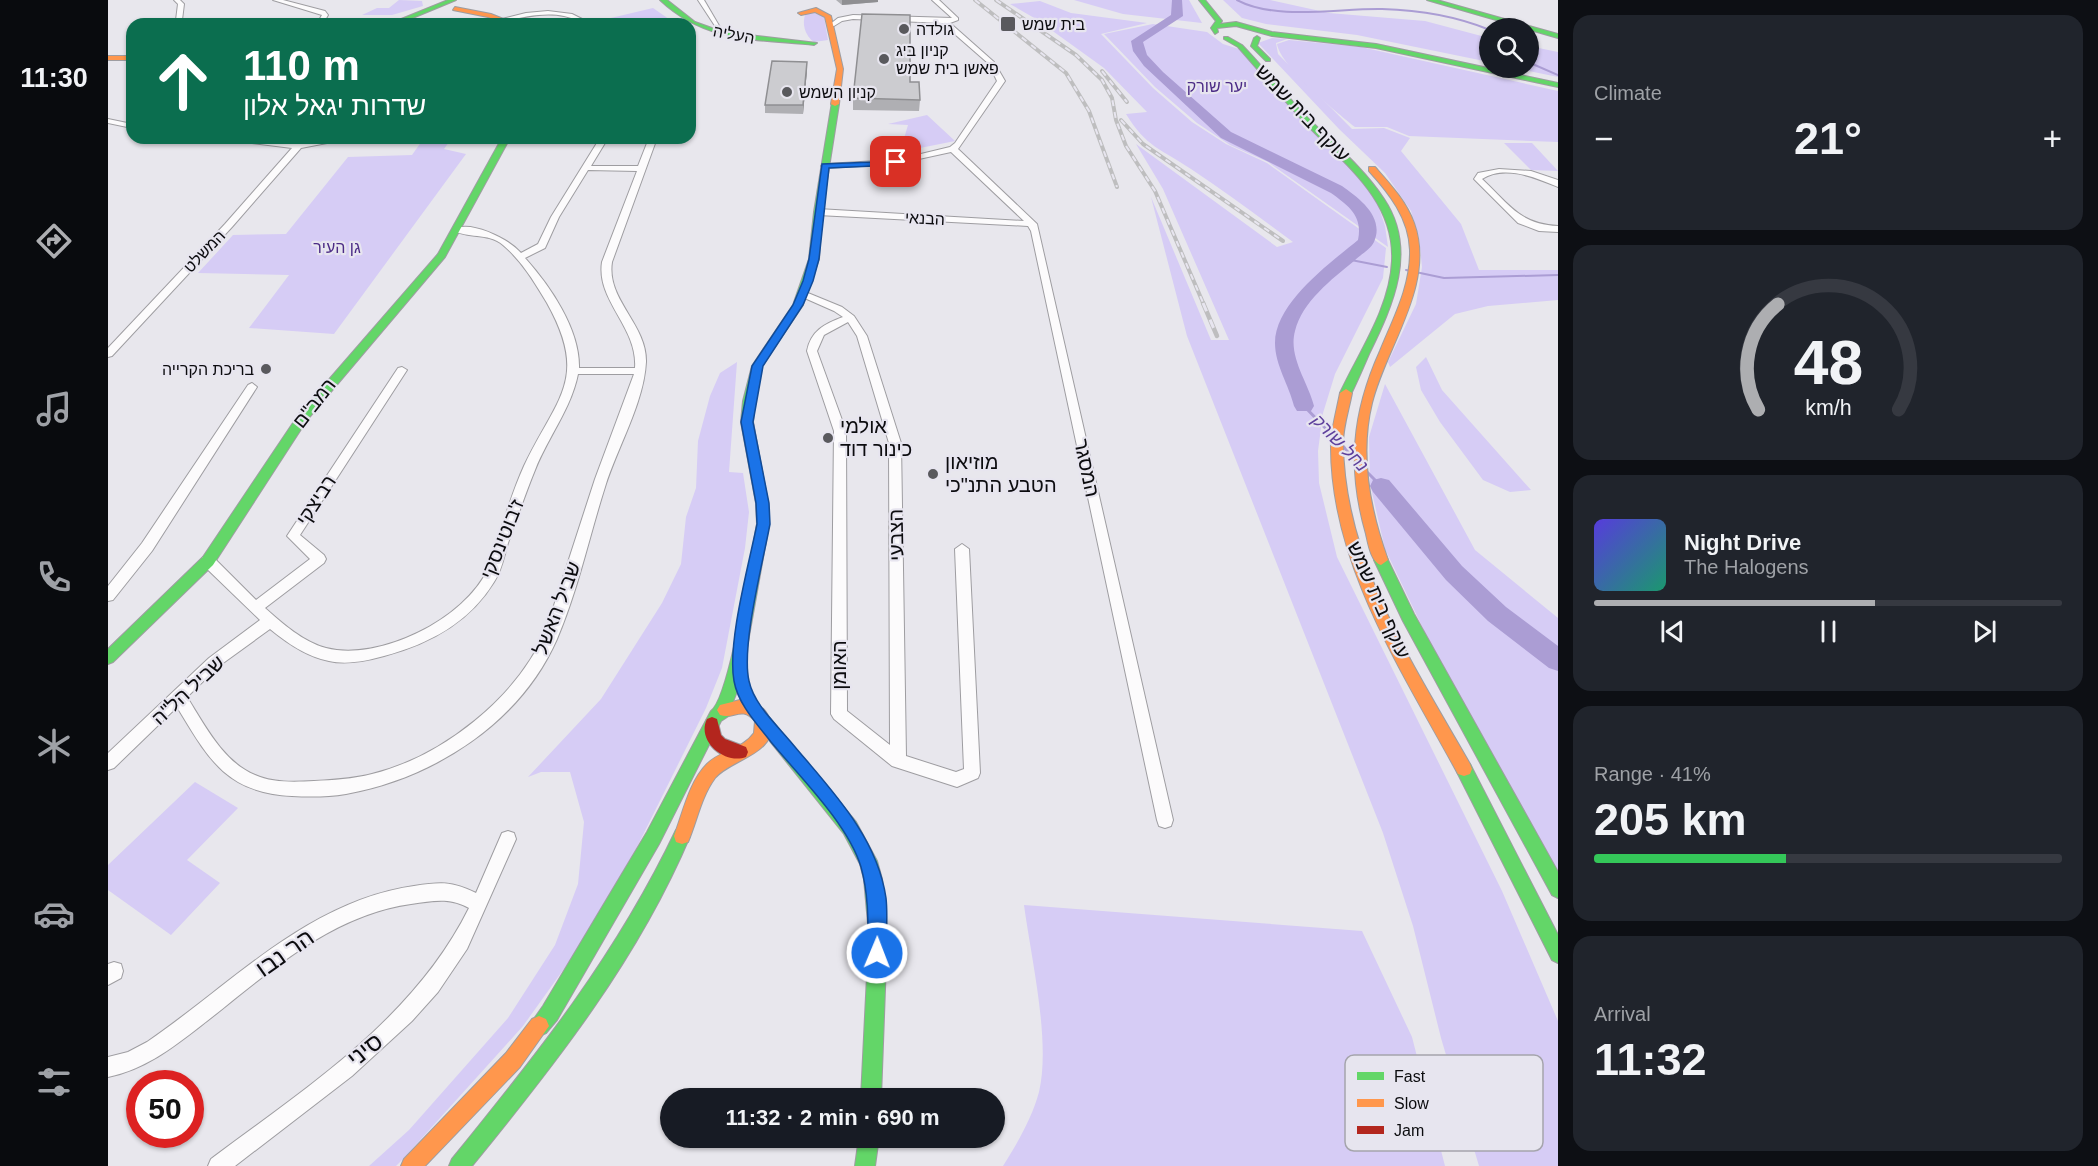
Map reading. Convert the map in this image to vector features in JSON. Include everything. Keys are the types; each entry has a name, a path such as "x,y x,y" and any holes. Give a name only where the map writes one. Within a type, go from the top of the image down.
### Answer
{"main road":[{"path":"411,18 450,6 487,0"},
{"name":"העליה","path":"663,0 686,18"},
{"name":"העליה","path":"670,0 713,24 771,38 791,36 802,31"},
{"path":"1203,0 1218,19 1216,26 1229,24 1254,32 1386,47 1558,85"},
{"path":"1211,0 1226,17 1254,32"},
{"path":"1430,0 1558,38"},
{"path":"1415,2 1479,19"},
{"path":"469,3 489,15"},
{"path":"411,1166 513,1060 550,1012 653,838 712,724 722,710 735,681 763,524 762,503 747,422 749,401 757,366 803,294 814,259 818,212 840,69 834,40 824,16 796,5 806,40 828,52 833,60 835,100"},
{"path":"450,6 499,18"},
{"name":"העליה","path":"696,24 714,31 770,41 816,44 834,40"},
{"name":"עוקף בית שמש","path":"1216,26 1215,32 1240,46 1310,123 1363,175 1382,201 1394,224 1399,246 1395,278 1352,377 1338,422 1337,480 1345,519 1357,559 1382,614 1558,954"},
{"path":"1226,38 1243,40 1254,32"},
{"name":"עוקף בית שמש","path":"1254,32 1256,48 1390,189 1411,226 1417,249 1414,283 1371,385 1361,429 1361,484 1372,532 1397,595 1558,889"},
{"path":"1539,35 1558,38"},
{"path":"108,57 126,58"},
{"name":"רמב\"ם","path":"108,658 208,561 303,417 329,383 424,278 457,230 503,144"},
{"path":"740,655 741,682 753,708 840,814 860,845 869,866 877,899 871,1088"},
{"path":"722,710 737,705 753,708"},
{"path":"459,1166 586,1005 643,912 676,850 708,776 718,762 745,750 762,736 763,721"},
{"path":"712,724 711,732 717,745 731,752 745,750 771,753 799,765"},
{"path":"865,1166 867,1148"}],"street":[{"path":"177,0 181,4 179,18"},
{"path":"277,0 323,12 325,18"},
{"path":"701,0 713,24"},
{"path":"930,0 942,10 941,18"},
{"path":"935,0 954,17 958,31 965,40"},
{"path":"530,18 559,14 579,18"},
{"path":"824,16 840,19 954,17"},
{"path":"824,16 941,18 992,63 1001,81 963,138 953,148 896,162 825,166"},
{"path":"108,122 126,125"},
{"path":"280,144 298,146 311,144"},
{"path":"520,257 542,246 555,217 600,144"},
{"name":"שביל האשל","path":"180,698 220,759 246,780 278,788 321,790 359,786 400,773 448,750 483,725 517,691 541,655 559,615 606,466 640,371 640,350 628,319 606,282 607,262 651,144"},
{"name":"המשלט","path":"108,354 262,191 298,146"},
{"path":"953,148 1033,224"},
{"path":"586,168 643,169"},
{"path":"1558,184 1531,173 1493,172 1479,177 1480,183 1516,218 1533,227 1558,229"},
{"name":"הבנאי","path":"818,212 1033,224"},
{"name":"המסגר","path":"1033,224 1165,820"},
{"name":"ז'בוטינסקי","path":"208,561 291,637 326,655 352,656 377,653 413,641 445,626 472,600 491,575 530,467 565,396 574,371 574,356 563,321 520,257 503,241 480,233 457,230"},
{"path":"803,294 838,309 850,318"},
{"name":"האומן","path":"850,318 818,332 813,339 812,351 840,431 839,714 898,761 957,780 972,773 962,549"},
{"name":"הצבעי","path":"850,318 862,336 895,443 898,761"},
{"name":"רביצקי","path":"256,607 319,559 293,536 402,370"},
{"path":"574,371 640,371"},
{"path":"108,596 147,547 252,387"},
{"name":"שביל הל\"ה","path":"108,763 180,698 214,662 271,620"},
{"name":"סיני","path":"218,1166 292,1110 389,1031 423,995 453,955 508,839"},
{"name":"הר נבו","path":"108,1067 134,1060 165,1041 290,947 335,920 383,900 414,894 452,892 479,904"}],"green space":[{"path":"399,0 422,1 423,6 392,15 362,15 377,8 389,8"},
{"name":"יער שורק","path":"1074,0 1189,0 1202,23 1123,14"},
{"path":"1223,0 1270,0 1329,13 1425,21 1479,35 1479,60 1357,35 1266,24 1242,18"},
{"path":"1040,1 1071,13 1147,23 1101,34 1153,88 1192,122 1226,144 1267,163 1386,248 1383,278 1335,374 1323,413 1318,451 1319,483 1337,557 1502,891 1558,1021 1558,1166 1479,1166 1475,1151 1543,1151 1543,1055 1446,1055 1413,926 1383,833 1187,336 1151,197 1211,340 1229,340 1163,189 1136,144 1277,247 1293,242 1191,169 1147,141 1126,114 1147,112 1104,68 1036,19 1010,4"},
{"path":"653,8 667,18 611,18"},
{"path":"812,12 824,17 828,40 814,42 806,33 804,25 806,13"},
{"name":"יער שורק","path":"1153,24 1207,32 1223,44 1239,49 1359,174 1377,202 1385,226 1388,247 1268,162 1230,145 1197,123 1155,87 1104,34"},
{"path":"1272,38 1287,39 1276,43 1278,54 1352,129 1384,128 1410,138 1401,151 1461,224 1479,270 1558,270 1558,300 1488,306 1455,314 1390,367 1388,362 1416,304 1422,267 1419,238 1411,211 1385,173 1339,129 1258,43"},
{"path":"1289,40 1361,47 1479,73 1479,78 1500,78 1558,91 1558,142 1409,136 1387,127 1355,127 1298,76 1281,54 1277,44"},
{"path":"1539,48 1558,52 1558,77 1539,73"},
{"path":"927,115 955,141 900,152 908,125 888,124"},
{"path":"1504,143 1532,143 1558,171 1531,170"},
{"name":"גן העיר","path":"420,144 448,144 444,149 466,154 334,334 249,328 289,275 198,273 233,235 286,234 348,157 412,155"},
{"path":"1426,357 1442,390 1531,490 1510,492 1483,480 1440,422 1421,390 1416,367"},
{"path":"737,362 729,472 743,473 749,512 745,548 722,668 706,708 638,845 576,952 523,1026 396,1166 369,1166 409,1130 508,1018 555,945 578,884 584,822 570,772 541,772 528,777 601,699 662,603 681,564 686,517 696,488 698,441 710,396 720,373"},
{"path":"1385,384 1475,550 1558,618 1558,890 1440,664 1385,549 1370,484 1369,437"},
{"path":"195,782 238,808 187,860 220,883 171,935 108,890 108,865"},
{"path":"1024,905 1362,931 1412,1037 1417,1055 1345,1055 1345,1151 1441,1151 1445,1166 1003,1166 1019,1140 1039,1092 1043,1049 1035,974"}],"building":[{"name":"קניון ביג פאשן בית שמש","path":"862,14 910,15 910,82 919,82 920,100 853,98"},
{"name":"קניון השמש","path":"772,61 807,62 803,105 765,105"}],"waterway":[{"name":"נחל שורק","path":"1177,0 1177,16 1137,41 1139,51 1148,64 1226,135 1337,190 1351,200 1366,218 1368,230 1366,242 1314,287 1292,316 1286,330 1285,352 1304,406"},
{"path":"1237,0 1270,10 1289,12 1365,9 1410,11 1451,17 1479,26"},
{"path":"1539,67 1558,75"},
{"path":"1346,259 1387,267"},
{"path":"1406,270 1444,278 1558,275"},
{"name":"נחל שורק","path":"1304,406 1331,434"},
{"name":"נחל שורק","path":"1340,443 1356,460"},
{"name":"נחל שורק","path":"1367,472 1381,486"},
{"name":"נחל שורק","path":"1381,486 1454,573 1497,614 1558,660"}],"railway":[{"path":"975,0 1066,73 1089,111 1117,187"},
{"path":"996,0 1076,55 1102,80 1112,98 1116,120 1126,146 1155,191 1204,305"},
{"path":"1102,71 1127,102"},
{"path":"1121,120 1143,144 1283,241"},
{"path":"1203,303 1217,336"}],"traffic: fast":[{"path":"407,18 453,0"},
{"path":"663,0 686,18"},
{"path":"1202,0 1219,21 1214,28 1215,32"},
{"path":"1430,0 1558,36"},
{"path":"696,24 722,34 814,43"},
{"path":"1216,26 1236,24 1272,34 1376,46 1558,85"},
{"path":"1226,38 1240,46 1310,124 1356,168 1382,201 1391,220 1396,240 1397,262 1390,296 1346,393"},
{"path":"1257,38 1254,46 1268,60"},
{"path":"722,710 734,681 763,524 762,503 747,422 749,401 757,366 798,305 814,259 818,212 835,104"},
{"path":"108,658 208,561 303,417 442,255 503,144"},
{"path":"1381,560 1408,617 1558,889"},
{"path":"539,1026 550,1013 653,838 716,716 725,710"},
{"path":"763,721 850,828 868,861 873,879 878,935 871,1088"},
{"path":"1464,769 1558,954"},
{"path":"459,1166 552,1049 610,968 661,882 682,836"},
{"path":"865,1166 867,1148"}],"traffic: slow":[{"path":"455,9 497,18"},
{"path":"801,13 816,10 828,16 840,69 835,104"},
{"path":"108,58 126,58"},
{"path":"1372,169 1396,197 1410,223 1415,249 1413,275 1406,300 1374,377 1362,423 1360,463 1364,502 1381,560"},
{"path":"1346,393 1337,440 1339,488 1351,538 1369,587 1391,636 1464,769"},
{"path":"682,836 707,776 713,769 752,746 761,735 762,720 754,710 740,706 725,710"},
{"path":"411,1166 513,1060 539,1026"}],"traffic: jam":[{"path":"712,724 716,741 728,750 740,752"}],"place":[{"name":"בית שמש","path":"1008,24"},
{"name":"גולדה","path":"904,29"},
{"name":"קניון ביג פאשן בית שמש","path":"884,59"},
{"name":"קניון השמש","path":"787,92"},
{"name":"בריכת הקרייה","path":"266,369"},
{"name":"אולמי כינור דוד","path":"828,438"},
{"name":"מוזיאון הטבע התנ\"כי","path":"933,474"}],"route":[{"path":"877,953 877,899 869,866 860,845 840,814 779,743 758,711 753,708 741,682 740,655 763,524 762,503 747,422 757,366 789,320 808,281 814,259 825,166 896,162"}]}
